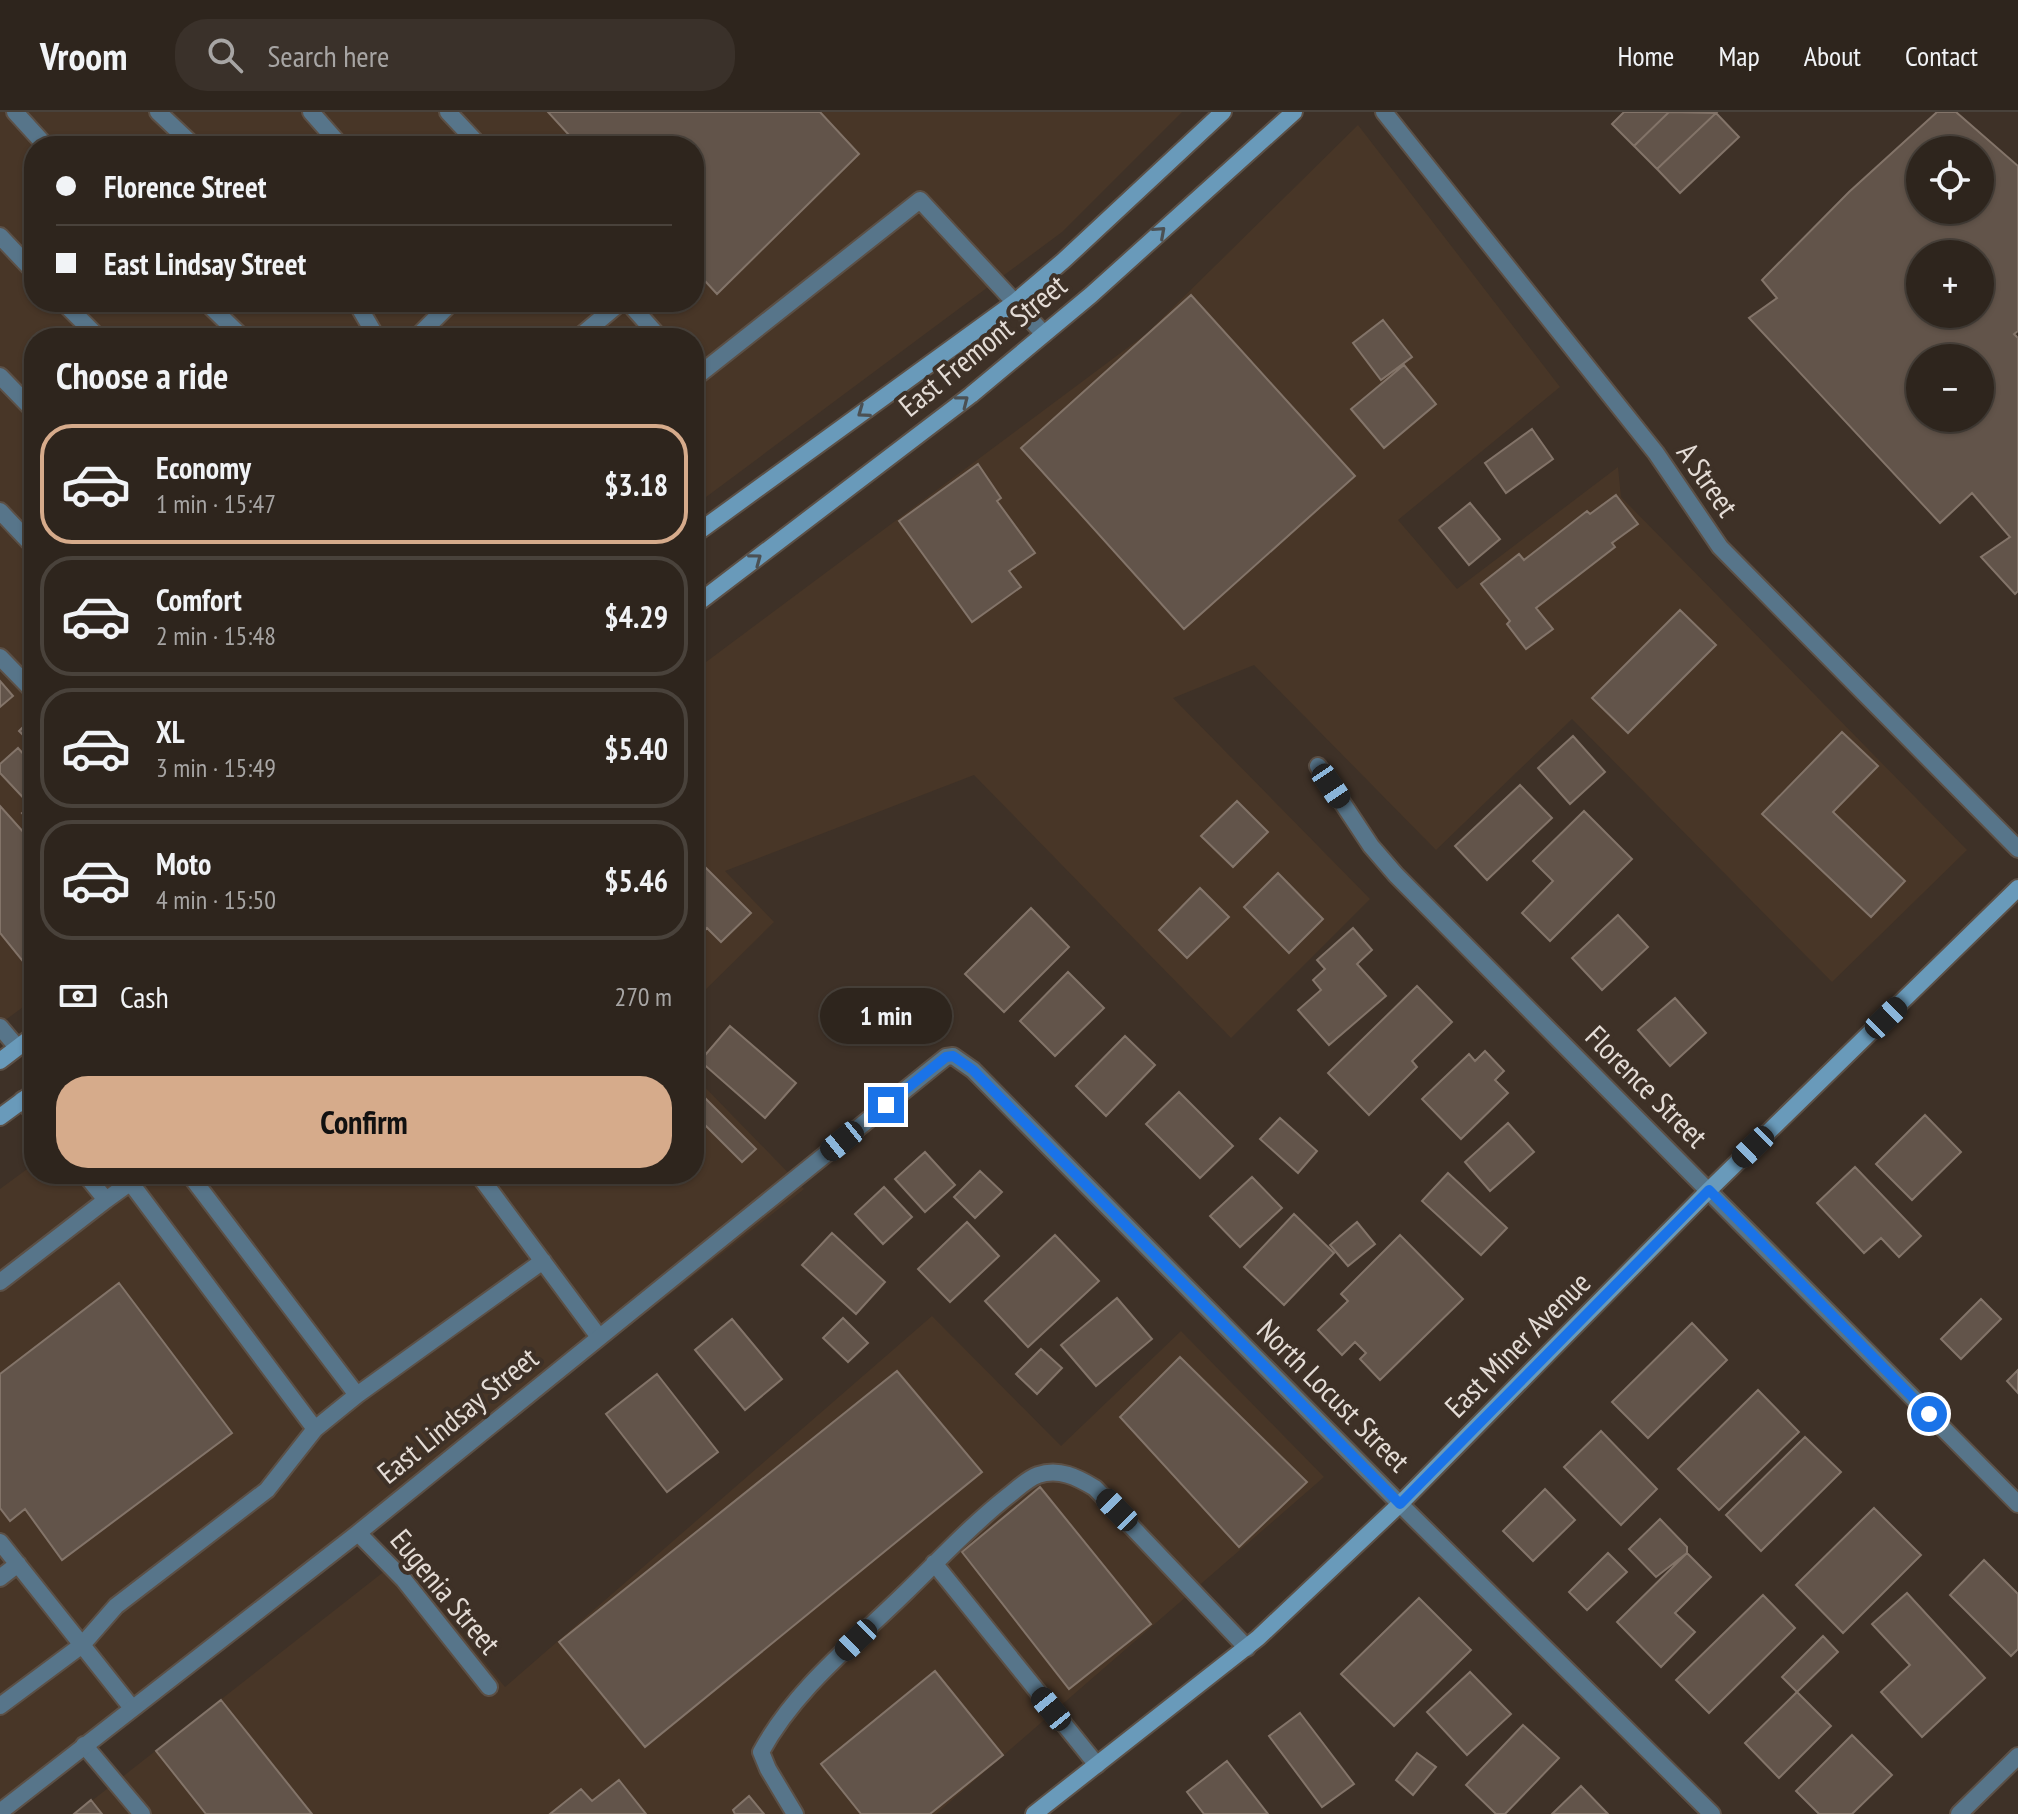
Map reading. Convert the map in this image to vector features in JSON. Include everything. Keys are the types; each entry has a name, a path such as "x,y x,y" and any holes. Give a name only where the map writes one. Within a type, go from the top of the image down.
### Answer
{"main road":[{"name":"East Fremont Street","path":"704,528 1015,302 1223,112"},
{"name":"East Fremont Street","path":"704,598 971,395 1294,112"},
{"name":"East Miner Avenue","path":"1034,1814 1247,1648 1400,1504 1709,1190 2018,888"},
{"path":"0,1061 24,1042"},
{"path":"0,1117 24,1099"}],"street":[{"path":"15,112 37,136"},
{"path":"158,112 183,136"},
{"path":"311,112 332,136"},
{"path":"448,112 471,136"},
{"name":"A Street","path":"1384,112 1656,453 1720,547 2018,849"},
{"path":"704,371 920,200 1044,334"},
{"path":"0,236 24,261"},
{"path":"73,312 89,328"},
{"path":"216,312 233,328"},
{"path":"426,328 442,312"},
{"path":"590,328 609,312"},
{"path":"637,312 651,328"},
{"path":"0,376 24,401"},
{"path":"0,511 24,536"},
{"path":"0,657 24,682"},
{"name":"Florence Street","path":"1318,766 1371,846 1396,875 2018,1504"},
{"path":"0,1027 17,1047"},
{"name":"North Locust Street","path":"946,1057 953,1056 973,1070 1400,1504 1712,1814"},
{"name":"East Lindsay Street","path":"0,1812 358,1533 946,1057"},
{"path":"93,1184 106,1200"},
{"path":"0,1282 128,1184"},
{"path":"140,1184 315,1429"},
{"path":"197,1184 357,1395"},
{"path":"485,1184 599,1337"},
{"path":"0,1706 82,1645 116,1606 267,1490 315,1429 357,1395 543,1261"},
{"path":"795,1814 761,1752 774,1728 822,1674 978,1520 1033,1476 1049,1472 1072,1475 1095,1488 1247,1648"},
{"name":"Eugenia Street","path":"358,1533 404,1580 489,1687"},
{"path":"0,1542 132,1708"},
{"path":"934,1563 1097,1765"},
{"path":"0,1578 18,1564"},
{"path":"84,1745 142,1814"},
{"path":"1959,1814 2018,1756"}],"shaded area":[{"path":"0,112 1182,112 1062,232 704,499 704,328 24,328 24,1006 0,1024"},
{"path":"1358,125 1560,387 1398,520 1457,589 1618,467 1621,497 1967,850 1832,982 1572,719 1436,850 1254,665 1173,698 1370,899 1231,1038 974,775 725,871 774,922 704,991 704,664 1146,334"},
{"path":"704,1086 804,1189 8,1814 0,1814 0,1189 24,1171 24,1184 704,1184"},
{"path":"932,1316 1061,1446 1181,1331 1324,1477 936,1814 75,1814 400,1559 505,1687"}],"building":[{"path":"548,112 820,112 859,154 717,294 704,280 704,136 570,136"},
{"path":"1624,112 1669,112 1634,146 1612,124"},
{"path":"1669,112 1716,113 1657,169 1634,146"},
{"path":"1937,112 1956,112 1984,136 1911,136"},
{"path":"1716,113 1739,137 1680,193 1657,169"},
{"path":"1906,140 1906,224 1994,224 1994,145 2018,166 2018,331 2014,334 2018,338 2018,591 2015,594 1981,557 2010,537 1972,493 1940,523 1749,318 1777,298 1762,280 1849,192"},
{"path":"1191,295 1355,476 1184,629 1021,448"},
{"path":"1383,320 1412,357 1381,380 1353,343"},
{"path":"1404,365 1436,404 1384,448 1351,409"},
{"path":"1532,429 1553,459 1506,493 1485,463"},
{"path":"978,464 1001,498 997,501 1035,553 1009,571 1021,587 972,622 899,521"},
{"path":"1616,495 1638,524 1612,543 1615,547 1536,608 1553,629 1526,649 1507,624 1510,621 1481,584 1519,554 1524,560 1587,511 1590,514"},
{"path":"1470,503 1500,539 1469,565 1439,528"},
{"path":"1680,610 1716,645 1628,733 1592,698"},
{"path":"0,681 13,696 0,707"},
{"path":"1842,732 1878,766 1833,812 1905,881 1871,917 1762,814"},
{"path":"1573,736 1605,772 1570,804 1538,768"},
{"path":"18,748 24,755 24,799 0,773 0,764"},
{"path":"1520,785 1552,818 1487,880 1455,846"},
{"path":"1237,801 1268,832 1233,867 1201,836"},
{"path":"0,806 24,833 24,963 0,933"},
{"path":"1584,811 1632,859 1550,941 1522,913 1553,881 1533,861"},
{"path":"704,866 751,913 721,942 707,928 704,931"},
{"path":"1278,873 1323,919 1289,953 1244,907"},
{"path":"1200,888 1229,917 1187,958 1159,930"},
{"path":"1031,908 1069,947 1004,1012 965,974"},
{"path":"1618,915 1648,947 1602,990 1572,958"},
{"path":"1353,928 1372,950 1357,964 1386,996 1329,1045 1298,1010 1321,990 1313,980 1325,969 1317,960"},
{"path":"1068,972 1104,1008 1055,1056 1020,1021"},
{"path":"1417,986 1452,1022 1412,1061 1417,1067 1369,1115 1328,1073"},
{"path":"1675,998 1706,1033 1670,1066 1638,1030"},
{"path":"730,1026 796,1083 765,1118 704,1065 704,1056"},
{"path":"1125,1036 1155,1065 1106,1116 1076,1086"},
{"path":"1485,1051 1504,1071 1495,1080 1508,1093 1461,1139 1422,1099 1469,1054 1475,1061"},
{"path":"1179,1092 1233,1146 1200,1178 1146,1124"},
{"path":"704,1097 756,1149 742,1162 704,1124"},
{"path":"1925,1115 1961,1152 1912,1200 1876,1164"},
{"path":"1280,1118 1317,1151 1298,1173 1260,1139"},
{"path":"1508,1123 1534,1152 1490,1191 1465,1162"},
{"path":"925,1152 955,1185 925,1212 895,1179"},
{"path":"1855,1167 1921,1236 1899,1257 1881,1238 1864,1253 1817,1203"},
{"path":"980,1171 1002,1192 975,1218 954,1197"},
{"path":"1448,1173 1507,1228 1481,1255 1422,1201"},
{"path":"1252,1177 1282,1208 1240,1247 1210,1216"},
{"path":"884,1187 912,1217 883,1244 855,1214"},
{"path":"1294,1214 1334,1253 1284,1305 1244,1267"},
{"path":"967,1222 999,1256 950,1302 918,1269"},
{"path":"1357,1222 1375,1244 1348,1266 1330,1245"},
{"path":"832,1233 885,1282 856,1314 802,1265"},
{"path":"1055,1235 1099,1281 1028,1347 985,1301"},
{"path":"1400,1235 1463,1299 1380,1380 1360,1359 1366,1353 1355,1342 1342,1355 1318,1330 1348,1301 1341,1294"},
{"path":"119,1283 232,1433 62,1560 25,1509 10,1521 0,1508 0,1374"},
{"path":"1117,1298 1152,1339 1096,1386 1061,1345"},
{"path":"1981,1299 2001,1319 1961,1359 1941,1339"},
{"path":"843,1318 868,1343 848,1362 823,1338"},
{"path":"732,1319 782,1379 745,1410 695,1350"},
{"path":"1692,1323 1727,1360 1648,1438 1612,1402"},
{"path":"1041,1349 1062,1368 1037,1394 1016,1374"},
{"path":"1180,1357 1307,1482 1239,1547 1120,1417"},
{"path":"2018,1370 2018,1393 2007,1381"},
{"path":"897,1371 982,1472 645,1747 559,1642"},
{"path":"657,1374 718,1452 667,1492 606,1414"},
{"path":"1758,1390 1799,1432 1719,1510 1678,1469"},
{"path":"1601,1431 1657,1489 1621,1525 1564,1467"},
{"path":"1805,1437 1841,1472 1761,1551 1726,1515"},
{"path":"1040,1487 1151,1624 1069,1689 962,1552"},
{"path":"1545,1489 1575,1520 1533,1561 1503,1531"},
{"path":"1874,1508 1921,1555 1843,1633 1796,1585"},
{"path":"1660,1519 1687,1547 1687,1553 1656,1577 1629,1549"},
{"path":"1608,1553 1627,1572 1587,1610 1569,1592"},
{"path":"1687,1553 1711,1577 1675,1613 1695,1632 1661,1667 1617,1622"},
{"path":"1984,1560 2018,1594 2018,1649 2011,1656 1950,1595"},
{"path":"1907,1593 1985,1678 1922,1737 1881,1692 1910,1665 1872,1624"},
{"path":"1763,1595 1795,1628 1709,1713 1676,1680"},
{"path":"1419,1598 1471,1650 1394,1726 1341,1674"},
{"path":"1823,1636 1838,1652 1797,1692 1782,1677"},
{"path":"935,1671 1003,1755 930,1814 861,1814 821,1764"},
{"path":"1470,1672 1511,1714 1467,1755 1427,1712"},
{"path":"1797,1692 1831,1726 1779,1778 1745,1743"},
{"path":"221,1700 312,1814 206,1814 156,1751"},
{"path":"1300,1713 1354,1784 1322,1807 1269,1736"},
{"path":"1523,1725 1559,1758 1505,1814 1496,1814 1466,1785"},
{"path":"1852,1735 1892,1775 1852,1814 1819,1814 1796,1791"},
{"path":"1417,1753 1436,1767 1413,1795 1396,1780"},
{"path":"1227,1761 1268,1814 1204,1814 1187,1792"},
{"path":"619,1780 646,1814 550,1814 581,1789 592,1801"},
{"path":"1581,1786 1608,1814 1552,1814"},
{"path":"749,1796 764,1814 735,1814 733,1810"},
{"path":"91,1800 102,1814 74,1814"}],"route":[{"path":"886,1105 946,1057 953,1056 973,1070 1400,1504 1709,1190 1929,1414"}]}
